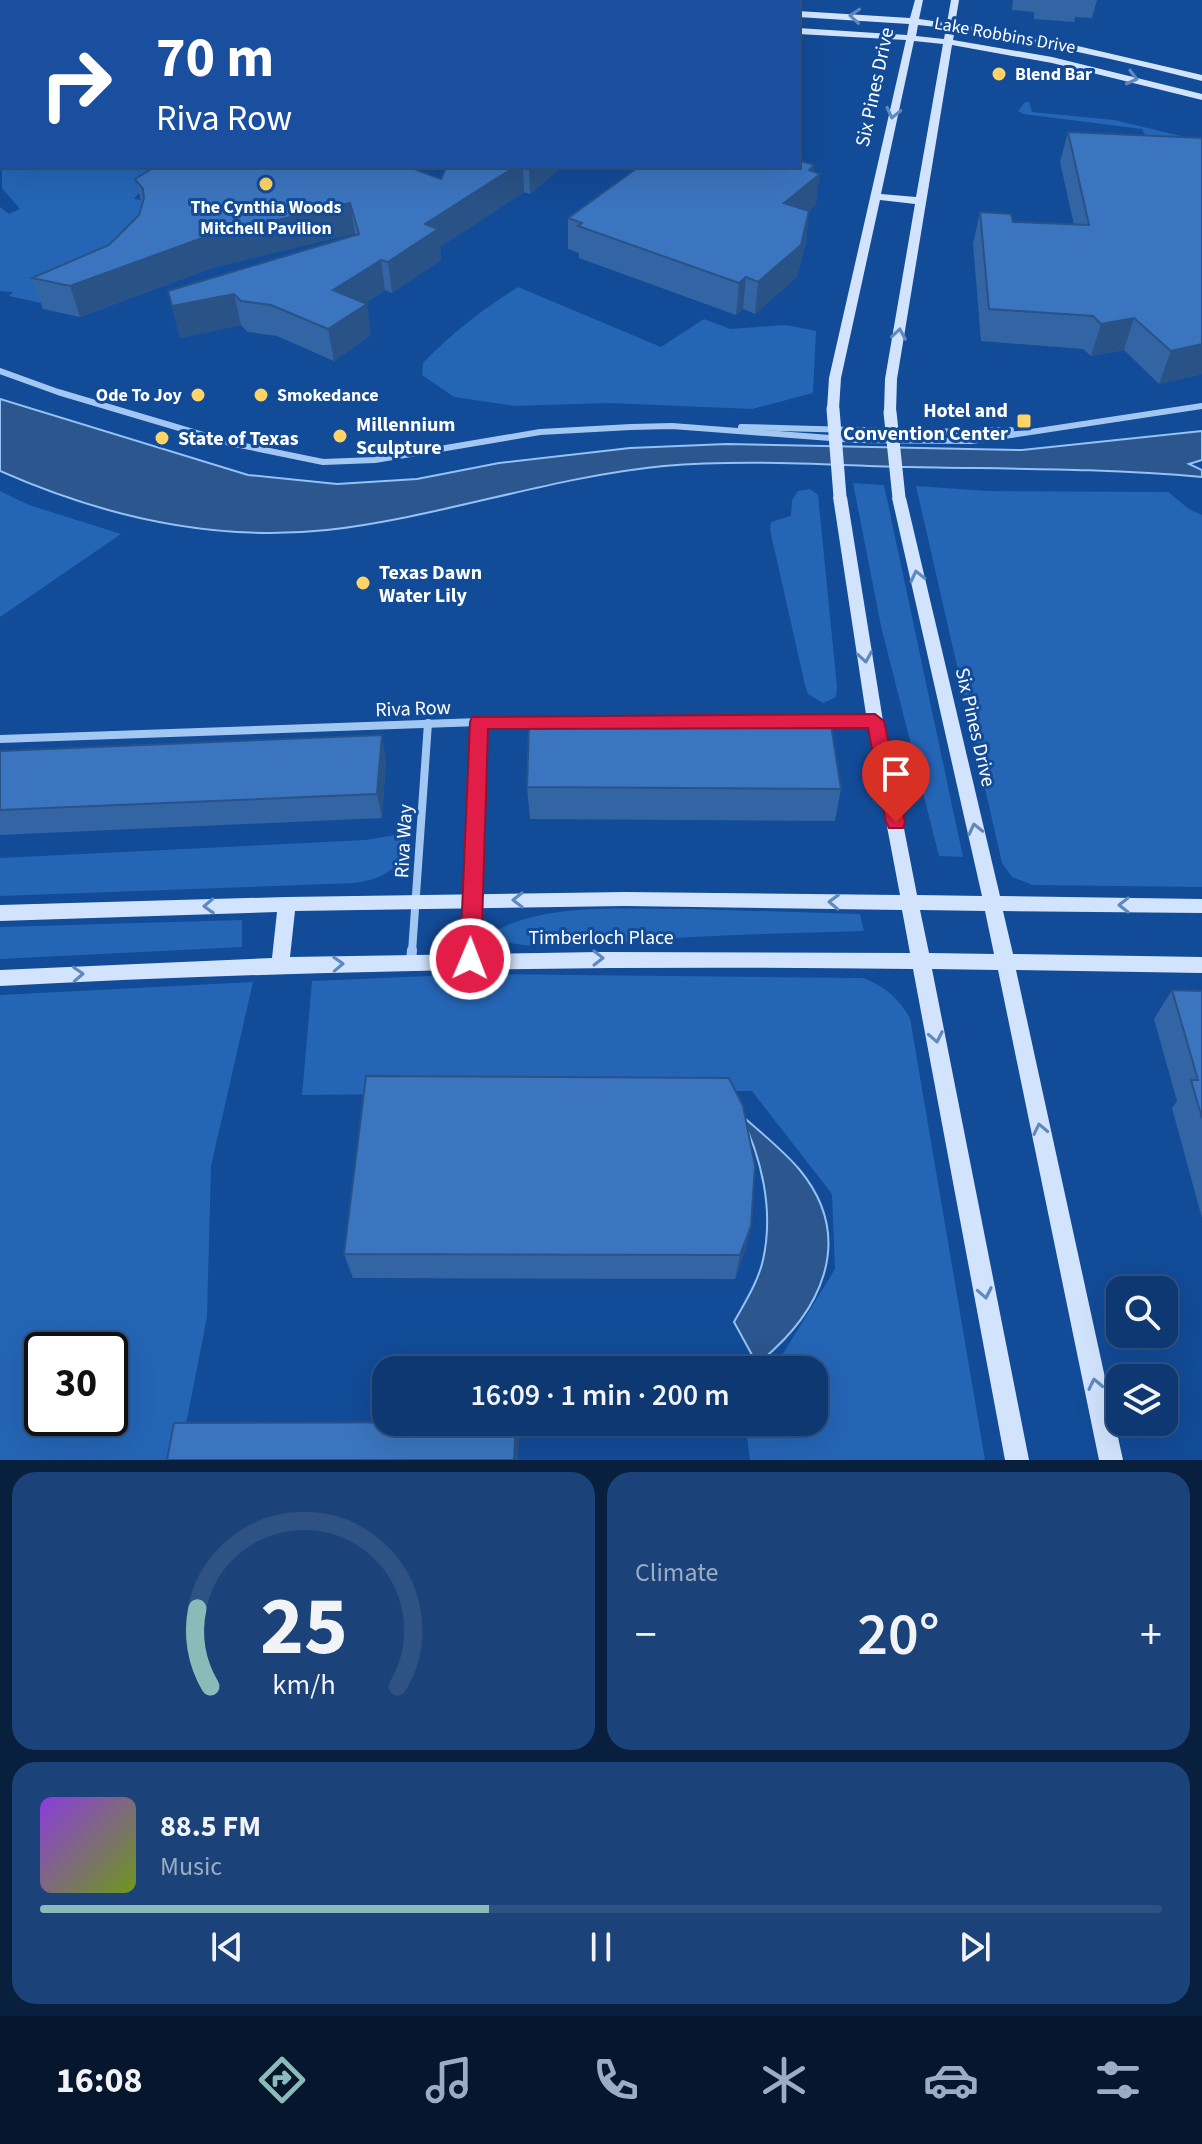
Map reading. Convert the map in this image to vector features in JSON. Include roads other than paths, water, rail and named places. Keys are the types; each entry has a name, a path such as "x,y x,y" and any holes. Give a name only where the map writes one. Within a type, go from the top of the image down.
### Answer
{"street":[{"name":"Six Pines Drive","path":"919,0 835,378 833,409 840,497 875,721 1017,1460"},
{"name":"Six Pines Drive","path":"955,0 891,379 890,412 899,498 993,905 1111,1460"},
{"name":"Lake Robbins Drive","path":"800,14 950,25 1064,45 1202,78"},
{"name":"Lake Robbins Drive","path":"800,31 946,40 1059,59 1202,97"},
{"path":"874,196 921,201"},
{"path":"0,371 58,392 230,443 323,462 375,460 551,431 672,426 814,438 929,442 983,439 1202,406"},
{"name":"Riva Row","path":"0,739 428,723 875,721"},
{"path":"470,959 479,722"},
{"name":"Riva Way","path":"411,962 428,723"},
{"name":"Timberloch Place","path":"0,913 287,904 625,899 912,905 1202,906"},
{"path":"280,966 287,904"},
{"name":"Timberloch Place","path":"0,978 470,959 1202,965"}],"place":[{"name":"Blend Bar","path":"999,74"},
{"name":"The Cynthia Woods Mitchell Pavilion","path":"266,184"},
{"name":"Ode To Joy","path":"198,395"},
{"name":"Smokedance","path":"261,395"},
{"name":"Hotel and Convention Center","path":"1024,421"},
{"name":"Millennium Sculpture","path":"340,436"},
{"name":"State of Texas","path":"162,438"},
{"name":"Texas Dawn Water Lily","path":"363,583"}]}
